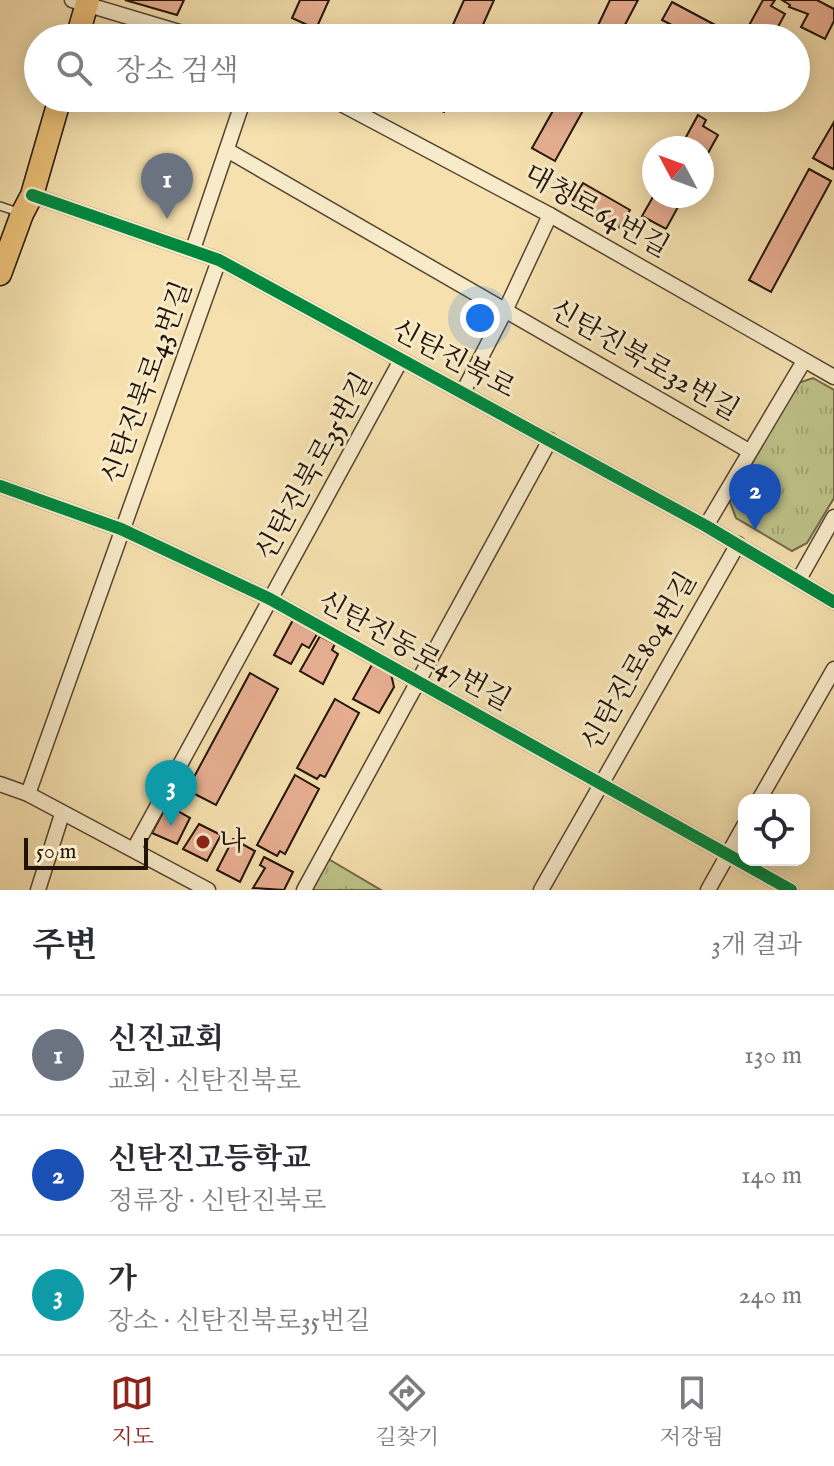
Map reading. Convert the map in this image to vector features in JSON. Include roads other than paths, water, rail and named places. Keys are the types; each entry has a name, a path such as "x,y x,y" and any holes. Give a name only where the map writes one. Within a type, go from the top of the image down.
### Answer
{"main road":[{"path":"79,24 82,2"},
{"path":"0,274 27,204 56,112"}],"street":[{"path":"82,2 154,24"},
{"path":"193,249 239,112"},
{"name":"대청로64번길","path":"356,112 550,215 834,377"},
{"name":"신탄진북로32번길","path":"227,150 749,451 804,361"},
{"name":"신탄진북로","path":"27,204 193,249 219,260 706,526 834,602"},
{"name":"신탄진북로32번길","path":"463,392 550,215"},
{"name":"신탄진북로43번길","path":"28,794 219,260"},
{"name":"신탄진북로35번길","path":"134,849 401,360"},
{"path":"304,890 550,440"},
{"path":"706,526 749,451"},
{"name":"신탄진동로47번길","path":"0,486 121,529 270,599 791,890"},
{"path":"798,581 834,517"},
{"name":"신탄진로804번길","path":"541,890 738,544"},
{"path":"762,794 834,669"},
{"path":"0,784 28,794 208,890"},
{"path":"38,890 62,814"},
{"path":"708,890 738,837"}],"lane":[{"path":"0,206 27,204"}],"place":[{"name":"신진교회","path":"167,219"},
{"name":"신탄진고등학교","path":"755,530"},
{"name":"가","path":"171,826"},
{"name":"나","path":"203,842"}]}
